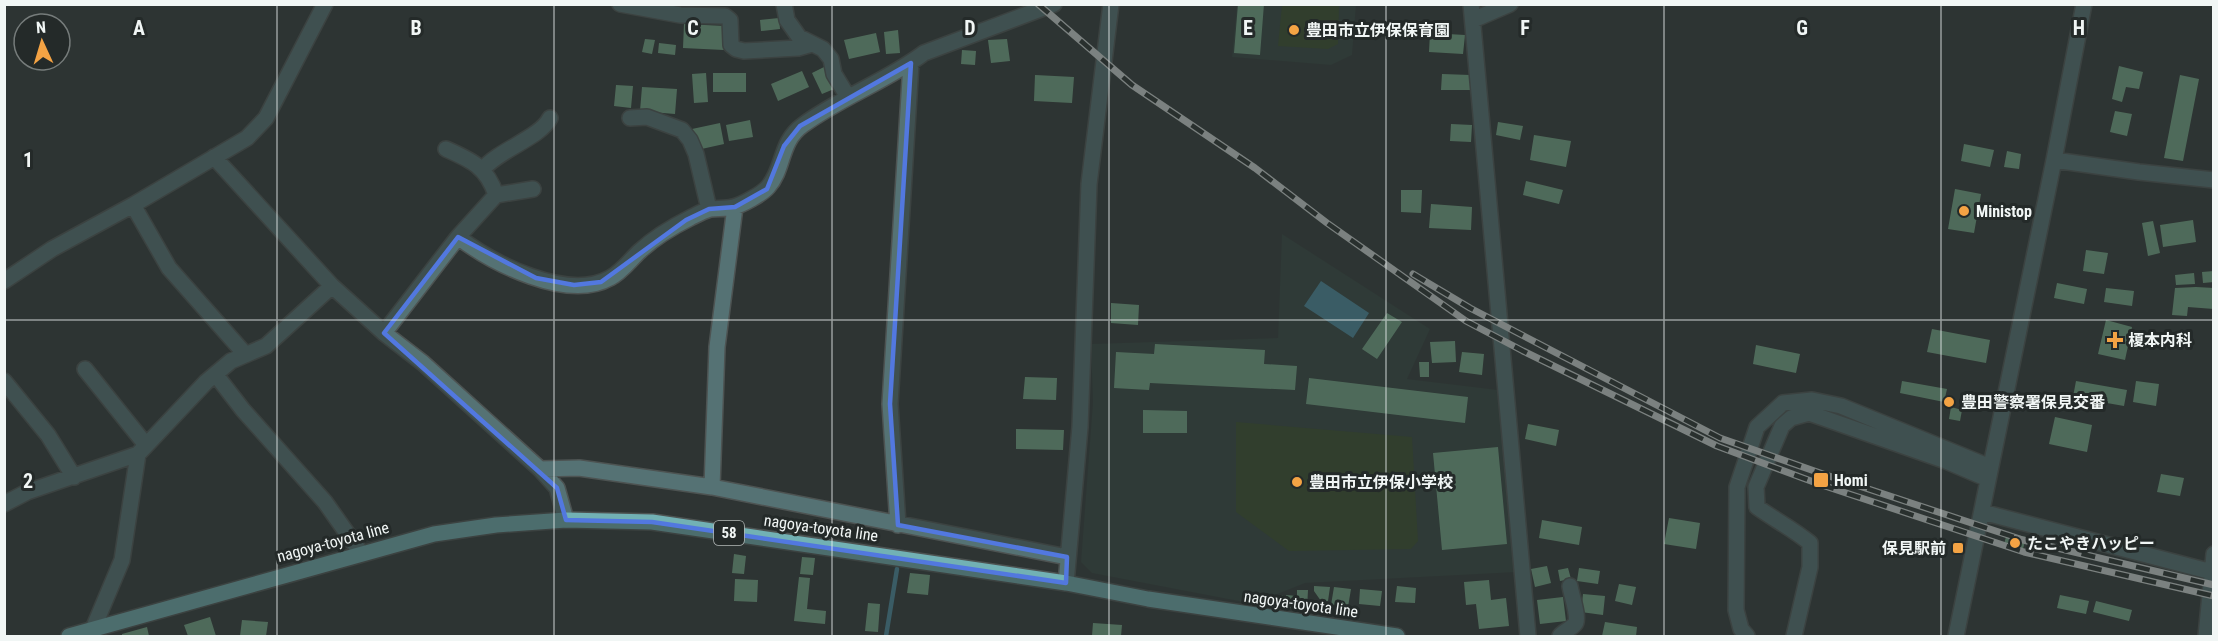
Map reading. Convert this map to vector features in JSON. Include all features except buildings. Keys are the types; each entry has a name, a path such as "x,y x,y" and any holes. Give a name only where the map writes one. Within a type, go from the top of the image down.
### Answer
{"main road":[{"name":"nagoya-toyota line","path":"69,636 93,629 116,629 361,553 434,534 496,525 566,520 652,522 1066,583 1148,599 1397,636"}],"street":[{"path":"4,281 52,249 133,205 247,138 266,118 325,4"},
{"path":"620,4 680,15 725,16 730,20 731,45 744,51 798,48 812,44"},
{"path":"784,4 787,20 799,37 823,49 831,59 834,74 848,97"},
{"path":"458,237 496,260 552,283 588,285 611,278 640,251 664,234 709,209 735,207 767,189 777,174 784,146 800,126 930,51 1054,4"},
{"path":"1066,583 1080,428 1089,184 1111,4"},
{"path":"1510,4 1472,12 1528,636"},
{"path":"1956,636 2084,4"},
{"path":"898,525 890,404 911,63"},
{"path":"630,118 647,117 682,130 690,140 696,154 709,209"},
{"path":"483,169 497,155 541,129 550,118"},
{"path":"446,148 483,169 496,195"},
{"path":"214,157 332,286 384,333 423,363 540,469 557,488 566,520"},
{"path":"2054,160 2214,180"},
{"path":"384,333 458,237 496,195 533,189"},
{"path":"133,205 169,268 245,354"},
{"path":"712,487 717,346 735,207"},
{"path":"4,504 27,492 74,477 142,449 206,382 231,361 266,346 332,286"},
{"path":"85,369 142,449 122,560 93,629"},
{"path":"216,375 243,410 325,502 361,553"},
{"path":"4,381 48,435 74,477"},
{"path":"1747,636 1741,629 1736,610 1737,487 1756,427 1783,403 1812,400 1841,406 1989,473"},
{"path":"1794,636 1810,567 1810,543 1788,525 1775,520 1756,507 1756,487 1782,426 1791,418 1809,413 1946,462 1989,473"},
{"path":"540,469 579,468 712,487 1067,557"},
{"path":"1982,512 2212,572"},
{"path":"2206,636 2214,554"},
{"path":"1560,636 1575,625 1577,620 1570,586"}],"highlighted area":[{"path":"911,63 890,404 898,525 1067,557 1066,583 652,522 566,520 557,488 384,333 458,237 536,278 574,285 601,282 686,220 709,209 735,207 767,189 784,146 800,126"}],"shaded area":[{"name":"豊田市立伊保保育園","path":"1237,5 1356,5 1352,55 1331,65 1232,57"},
{"name":"豊田市立伊保小学校","path":"1282,234 1430,329 1407,379 1498,390 1517,572 1305,583 1270,597 1270,607 1092,573 1081,562 1093,402 1091,344 1278,338"}],"green space":[{"path":"1282,5 1339,5 1338,44 1328,49 1278,46"},
{"path":"1236,422 1412,437 1418,541 1411,549 1289,551 1236,512"}],"water":[{"path":"1321,281 1369,313 1353,338 1304,306"}],"waterway":[{"path":"886,636 897,569"}],"railway":[{"path":"1038,4 1132,85 1255,168 1327,223 1466,321 1523,351 1717,446 1819,484 2024,552 2214,596"},
{"path":"1413,274 1470,308 1720,438 2023,540 2214,585"}],"place":[{"name":"豊田市立伊保保育園","path":"1294,30"},
{"name":"Ministop","path":"1964,211"},
{"name":"榎本内科","path":"2115,340"},
{"name":"豊田警察署保見交番","path":"1949,402"},
{"name":"Homi","path":"1821,480"},
{"name":"豊田市立伊保小学校","path":"1297,482"},
{"name":"たこやきハッピー","path":"2015,543"},
{"name":"保見駅前","path":"1958,548"}]}
